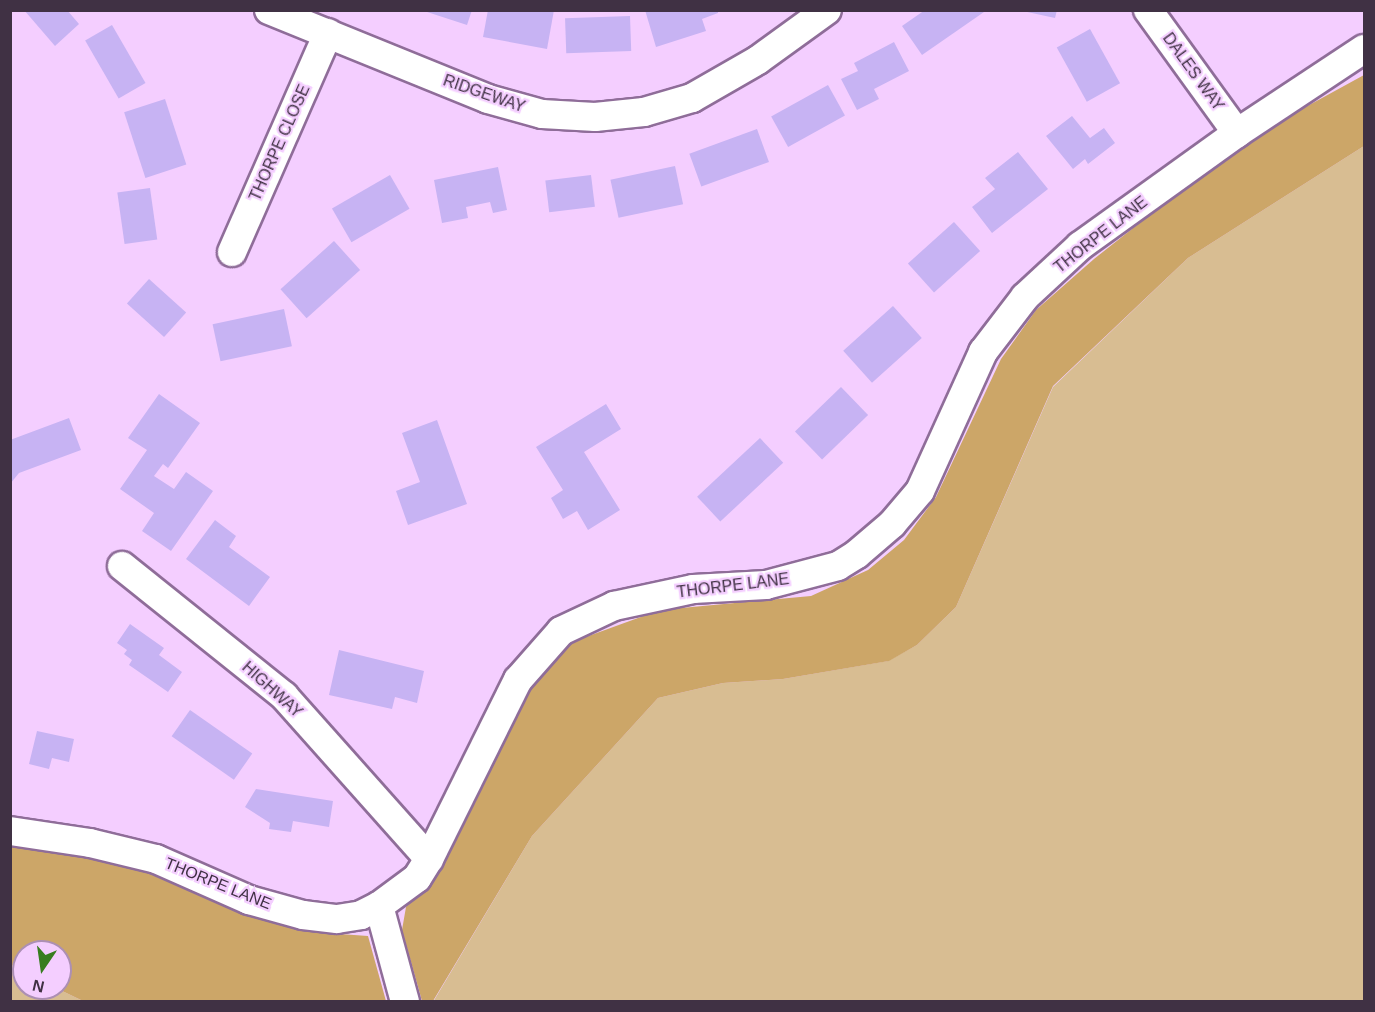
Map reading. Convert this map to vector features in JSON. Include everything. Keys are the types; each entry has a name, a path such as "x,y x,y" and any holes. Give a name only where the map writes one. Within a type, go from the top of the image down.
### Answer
{"street":[{"name":"RIDGEWAY","path":"269,10 488,99 542,114 595,117 644,111 692,98 758,60 827,10"},
{"name":"DALES WAY","path":"1148,10 1237,133"},
{"name":"THORPE CLOSE","path":"232,252 328,33"},
{"name":"THORPE LANE","path":"10,831 90,843 156,859 249,900 303,915 337,920 361,915 378,906 417,878 429,859 518,680 561,631 614,606 693,589 766,585 838,566 857,554 892,524 920,491 982,352 1025,297 1080,246 1237,133 1365,49"},
{"name":"HIGHWAY","path":"122,566 284,696 429,859"},
{"path":"378,906 405,1002"}],"shaded area":[{"path":"1364,75 1364,146 1188,258 1053,386 956,607 917,645 889,661 783,679 723,683 658,698 532,836 433,1001 422,1001 402,930 406,907 438,864 532,681 572,642 660,610 811,596 868,570 904,540 936,497 1001,359 1036,310 1094,259 1242,142"},
{"path":"1364,146 1364,1001 433,1002 532,836 658,698 723,683 783,679 888,661 917,645 956,607 1053,387 1188,258"},
{"path":"10,834 58,837 261,913 326,933 368,936 386,1001 83,1001 72,996 72,940 12,940 11,965"},
{"path":"10,965 12,966 12,1000 72,1000 72,996 83,1001 11,1001"}],"building":[{"path":"24,10 67,10 79,24 55,46"},
{"path":"421,10 472,10 467,25"},
{"path":"488,10 554,10 547,49 483,37"},
{"path":"645,10 718,10 718,13 702,19 706,31 656,47"},
{"path":"925,10 983,10 984,12 922,55 902,26"},
{"path":"1018,10 1057,10 1055,18"},
{"path":"630,16 631,51 566,53 565,18"},
{"path":"112,25 146,83 119,99 85,41"},
{"path":"1090,29 1120,83 1087,102 1057,47"},
{"path":"894,42 909,71 874,89 879,99 857,110 841,79 858,71 854,63"},
{"path":"828,85 845,116 788,147 771,117"},
{"path":"165,99 186,165 145,178 124,112"},
{"path":"1072,116 1090,138 1104,128 1115,143 1088,164 1085,159 1073,169 1046,136"},
{"path":"757,129 769,162 701,187 689,154"},
{"path":"1018,152 1048,189 992,233 972,207 995,189 985,178"},
{"path":"675,166 683,204 619,218 610,180"},
{"path":"498,167 507,210 493,213 490,202 466,207 468,218 442,223 434,180"},
{"path":"390,175 410,209 351,242 332,209"},
{"path":"591,175 595,207 549,212 545,181"},
{"path":"150,188 157,239 125,244 117,193"},
{"path":"954,222 980,251 934,292 908,263"},
{"path":"334,241 360,270 307,318 280,289"},
{"path":"149,279 186,312 164,337 127,304"},
{"path":"893,306 922,338 872,383 843,351"},
{"path":"284,309 292,346 220,361 213,324"},
{"path":"841,387 868,415 822,460 795,431"},
{"path":"159,394 200,423 168,468 163,464 154,476 174,489 186,472 213,491 171,551 142,531 154,513 120,489 147,450 128,438"},
{"path":"606,404 621,429 584,452 620,510 588,530 577,511 563,519 551,498 563,490 536,447"},
{"path":"69,418 81,450 19,473 10,484 10,440"},
{"path":"437,420 467,504 408,525 396,491 420,482 402,433"},
{"path":"760,438 783,463 720,522 697,497"},
{"path":"215,520 236,536 229,547 270,577 249,606 186,559"},
{"path":"130,624 164,648 159,655 182,672 168,692 129,665 132,660 124,654 127,650 117,643"},
{"path":"339,650 424,671 417,703 395,697 392,709 329,695"},
{"path":"190,710 252,754 234,780 172,736"},
{"path":"37,731 74,739 69,762 52,758 49,769 29,764"},
{"path":"256,789 333,801 329,827 293,821 291,832 269,829 270,823 245,807"}]}
